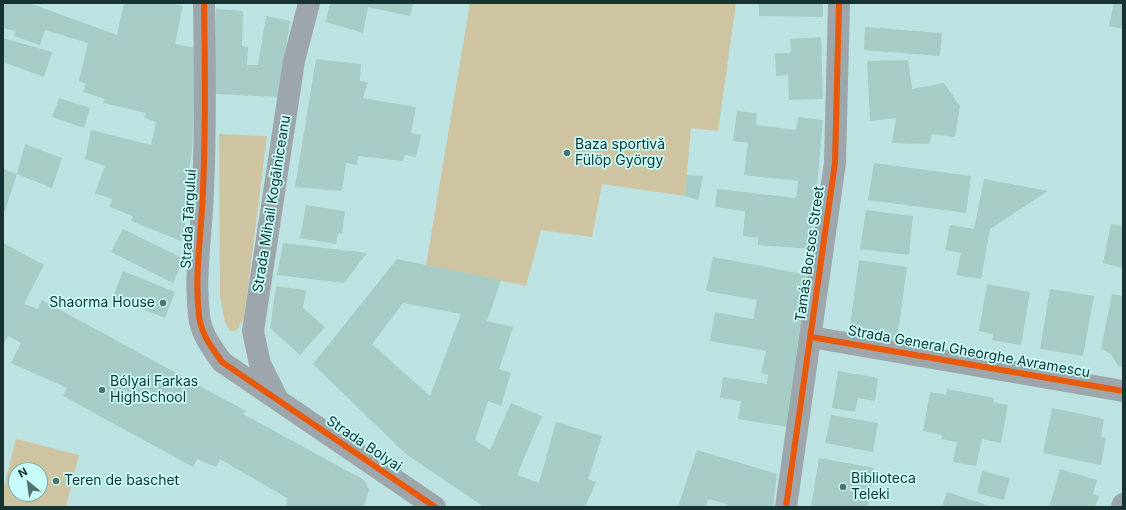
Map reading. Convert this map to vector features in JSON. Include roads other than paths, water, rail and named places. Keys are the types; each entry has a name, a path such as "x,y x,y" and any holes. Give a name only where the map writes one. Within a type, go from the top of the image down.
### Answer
{"street":[{"name":"Strada Târgului","path":"204,3 205,92 203,189 198,276 200,318 207,341 222,362 279,401"},
{"name":"Strada Mihail Kogălniceanu","path":"279,401 260,364 253,331 294,61 309,3"},
{"name":"Tamás Borsos Street","path":"786,507 835,163 839,3"},
{"name":"Strada General Gheorghe Avramescu","path":"811,337 1123,391"},
{"name":"Strada Bolyai","path":"279,401 435,507"}],"place":[{"name":"Baza sportivă Fülöp György","path":"567,153"},
{"name":"Shaorma House","path":"163,303"},
{"name":"Bólyai Farkas HighSchool","path":"102,390"},
{"name":"Teren de baschet","path":"56,481"},
{"name":"Biblioteca Teleki","path":"843,487"}]}
